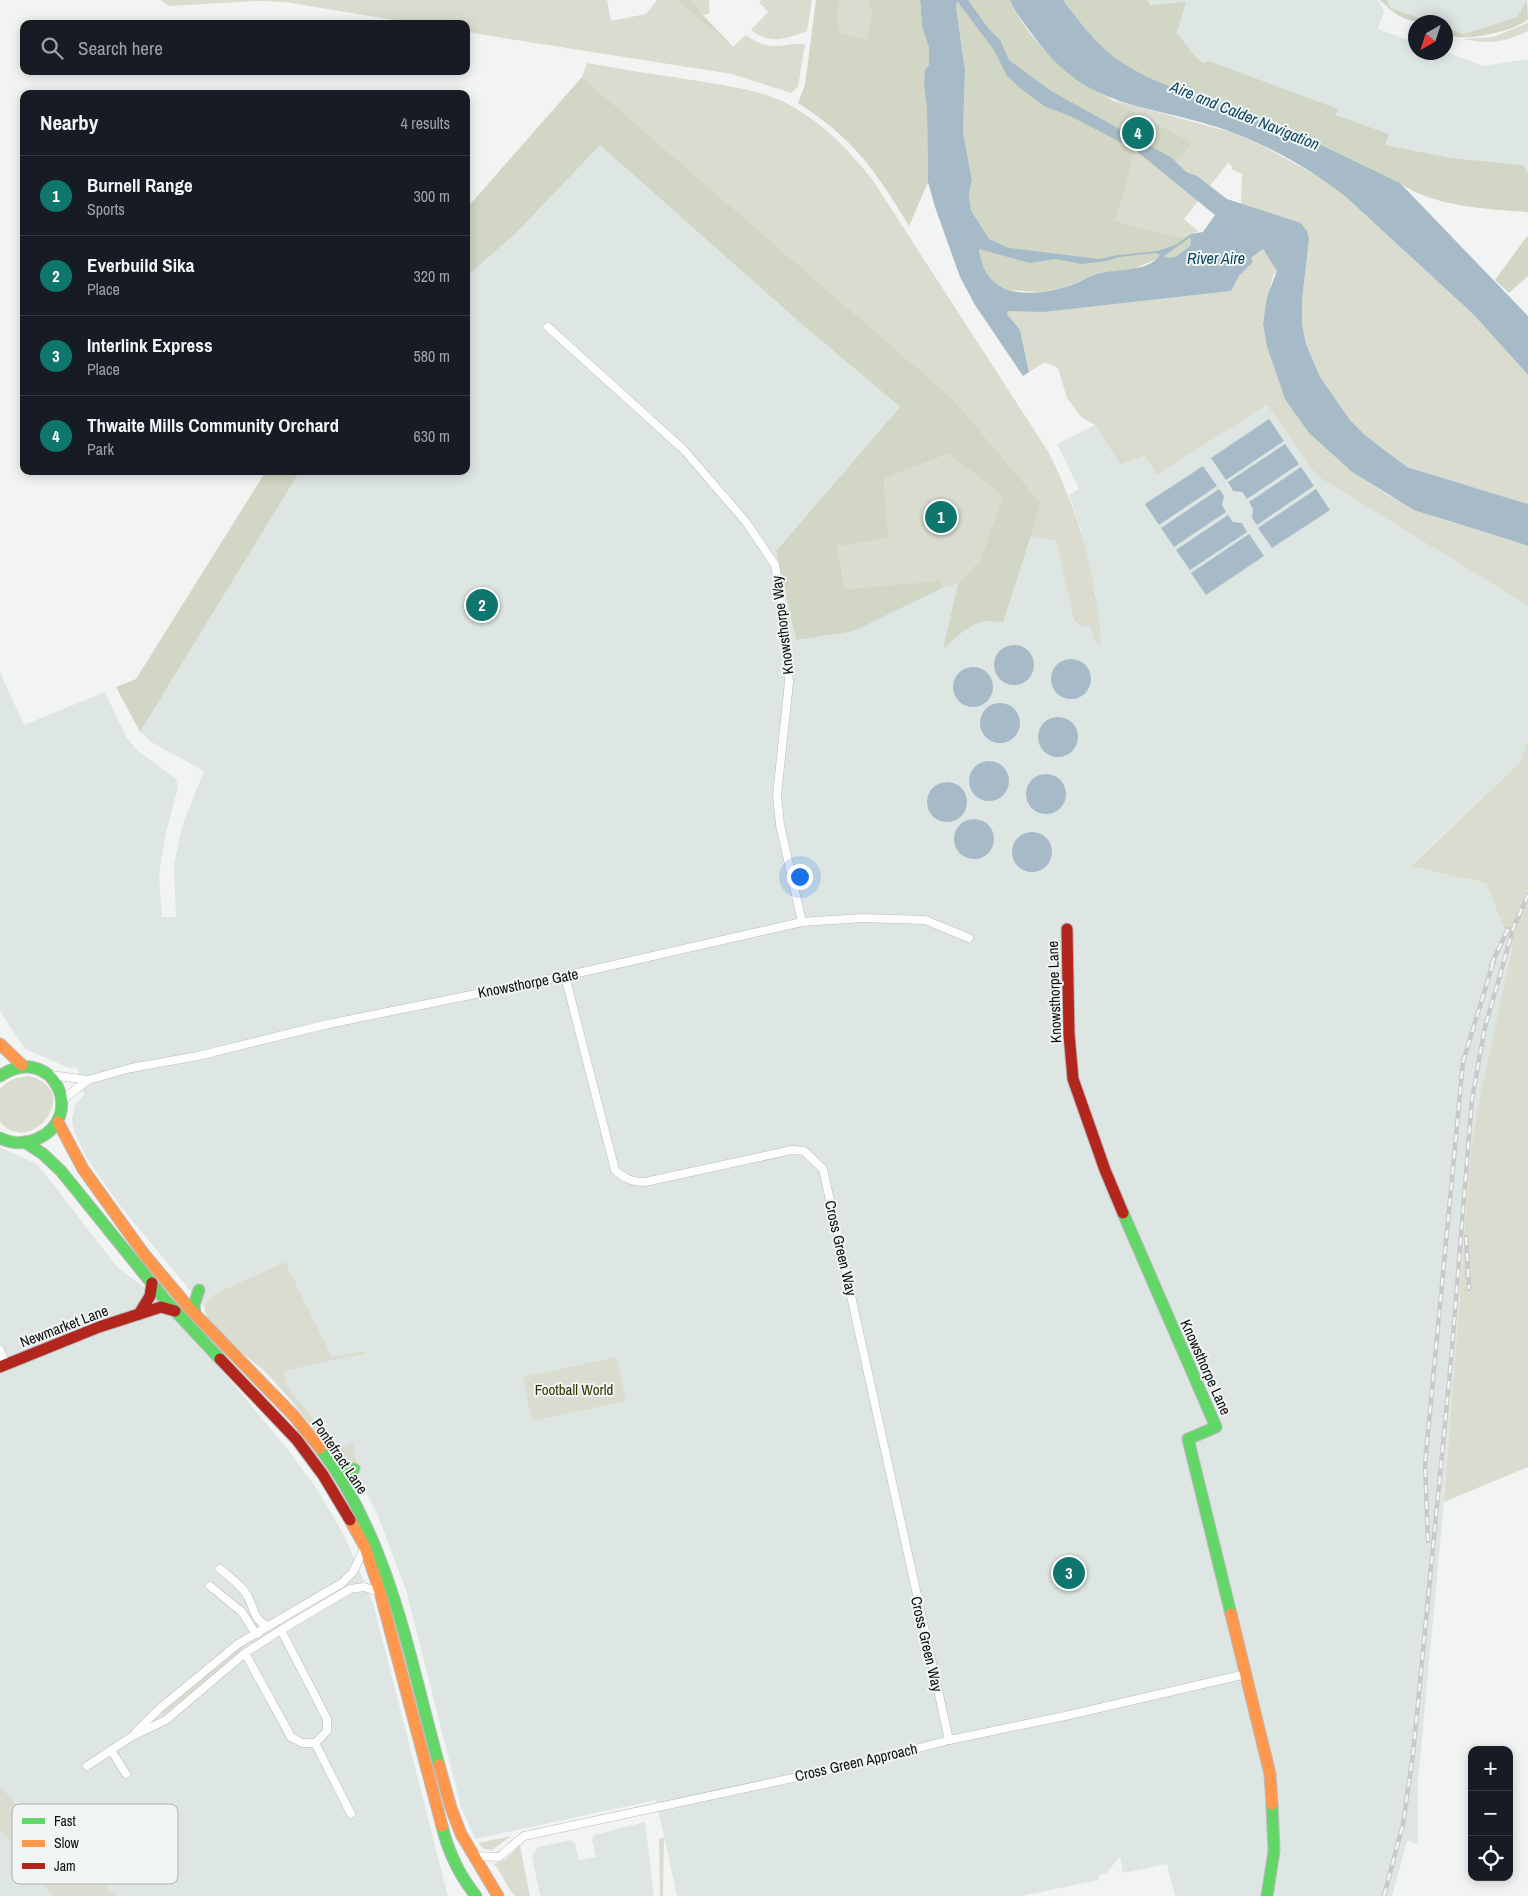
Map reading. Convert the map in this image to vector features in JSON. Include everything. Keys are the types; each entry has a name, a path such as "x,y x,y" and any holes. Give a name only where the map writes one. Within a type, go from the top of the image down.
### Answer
{"main road":[{"name":"Knowsthorpe Lane","path":"1067,929 1069,1034 1073,1079 1105,1170 1216,1427 1188,1439 1270,1774 1274,1851 1267,1896"},
{"path":"0,1044 22,1065"},
{"path":"0,1076 22,1065 32,1066 48,1074 58,1084 61,1100 58,1122 50,1131 37,1139 25,1142 6,1141 0,1138"},
{"name":"Pontefract Lane","path":"58,1122 64,1138 110,1210 160,1275 195,1314 304,1426 341,1478 381,1556 405,1625 451,1808 473,1856 498,1896"},
{"name":"Pontefract Lane","path":"25,1142 43,1154 61,1171 175,1311 297,1440 323,1475 365,1547 391,1626 434,1801 445,1838 465,1882 476,1896"},
{"path":"139,1314 150,1296 152,1283"},
{"path":"195,1314 194,1306 199,1290"},
{"name":"Newmarket Lane","path":"3,1366 99,1327 139,1314 161,1307 175,1311"},
{"path":"341,1478 354,1470"},
{"name":"Pontefract Lane","path":"465,1882 465,1896"}],"street":[{"name":"Knowsthorpe Way","path":"548,326 684,450 746,522 775,565 783,612 789,682 777,795 780,826 802,922"},
{"name":"Knowsthorpe Gate","path":"48,1074 88,1080 328,1024 566,976 802,922 862,918 925,920 969,938"},
{"name":"Cross Green Way","path":"566,976 615,1170 623,1177 632,1182 645,1182 792,1150 804,1151 823,1169 949,1740"},
{"name":"Knowsthorpe Gate","path":"61,1100 88,1080"},
{"path":"0,1350 3,1366"},
{"path":"131,1737 156,1712 251,1635 342,1583 353,1572 365,1547"},
{"path":"220,1569 248,1597 253,1611 263,1624 267,1626"},
{"path":"210,1586 242,1612 251,1635 245,1654 291,1736 302,1744 315,1743 327,1731 327,1719 280,1630"},
{"path":"87,1766 131,1737 162,1721 245,1654 280,1630 350,1589 364,1587 380,1592"},
{"path":"251,1635 261,1635 272,1629 280,1630"},
{"name":"Cross Green Approach","path":"473,1856 484,1858 499,1857 524,1836 581,1825 730,1790 867,1762 949,1740 1065,1716 1246,1674"},
{"path":"156,1712 156,1717 162,1721"},
{"path":"315,1743 351,1814"},
{"path":"111,1750 126,1774"}],"shaded area":[{"path":"1148,0 1378,0 1384,11 1378,29 1408,40 1408,60 1453,60 1453,55 1484,66 1528,59 1528,174 1523,165 1452,158 1384,145 1389,134 1336,115 1338,110 1203,63 1193,54"},
{"path":"1387,0 1527,0 1517,17 1463,34 1453,30 1453,15 1411,15 1391,8"},
{"path":"600,144 804,326 900,407 776,551 796,640 1003,496 944,648 969,627 990,619 1003,623 1030,536 1056,541 1074,621 1078,626 1091,626 1094,640 1096,594 1080,527 1069,495 1079,489 1057,444 1095,425 1120,465 1144,456 1157,475 1267,405 1317,476 1528,606 1528,738 1521,761 1411,865 1486,883 1512,949 1479,1100 1471,1148 1444,1502 1418,1782 1418,1844 1407,1841 1392,1896 1175,1896 1167,1864 1123,1873 1120,1856 1107,1873 1099,1875 1099,1880 1021,1896 677,1896 656,1800 475,1839 461,1807 406,1590 378,1516 362,1485 280,1382 206,1310 121,1207 86,1157 74,1132 72,1119 75,1105 84,1095 77,1067 69,1068 25,1049 0,1011 0,672 24,725 105,692 126,737 138,751 176,779 178,787 165,836 159,874 162,917 176,917 174,865 182,826 204,771 151,742 140,732 298,475 470,475 470,273 517,232"},
{"path":"0,1147 38,1165 118,1268 152,1293 212,1359 286,1447 317,1489 344,1535 373,1603 448,1896 105,1896 93,1884 178,1884 178,1804 13,1804 0,1791"},
{"path":"645,1822 654,1896 540,1896 532,1856 538,1847 571,1840 575,1844 579,1860 596,1857 592,1840 594,1835"},
{"path":"0,1831 12,1843 12,1884 42,1884 54,1896 0,1896"}],"green space":[{"path":"161,0 607,0 611,21 646,14 657,0 676,0 733,47 746,35 754,41 768,45 805,44 798,87 791,93 732,74 470,33 470,20 394,20 286,2 255,1 169,6"},
{"path":"676,0 692,0 733,47"},
{"path":"692,0 709,0 710,13 705,15 695,8"},
{"path":"761,0 812,0 807,31 778,39 765,38 758,35 751,30 768,12 759,2"},
{"path":"816,0 840,0 837,22 841,33 866,39 872,13 867,0 920,0 922,26 929,48 929,65 924,85 927,109 928,182 909,226 885,188 862,157 834,130 798,103 805,85"},
{"path":"840,0 867,0 872,13 866,39 841,33 837,23"},
{"path":"955,0 1010,0 1025,26 1043,48 1064,68 1114,101 1192,143 1176,161 1150,161 1134,149 1124,193 1114,221 1165,235 1189,238 1191,239 1190,246 1174,257 1164,256 1129,271 1094,275 1063,288 1040,292 1008,290 994,283 988,277 980,261 977,219 971,210 969,195 972,180 963,132 965,70"},
{"path":"1063,0 1148,0 1151,5 1186,2 1177,33 1193,54 1203,63 1209,61 1338,109 1336,115 1389,134 1385,145 1452,158 1523,165 1528,174 1528,212 1461,205 1428,197 1311,140 1267,121 1256,120 1248,114 1145,76 1107,51"},
{"path":"1380,0 1387,0 1391,8 1411,15 1408,15 1408,20 1392,11"},
{"path":"1527,0 1528,19 1515,27 1473,37 1453,36 1453,30 1463,34 1517,17"},
{"path":"1528,23 1528,31 1503,40 1480,42 1462,39 1493,37"},
{"path":"587,63 727,86 773,98 784,102 809,117 853,156 872,179 1049,453 1078,522 1085,546 1095,594 1101,644 1094,640 1090,626 1081,627 1074,621 1056,541 1030,536 1041,503 953,399 582,77"},
{"path":"582,77 953,399 1041,503 1003,623 985,621 978,623 963,632 943,649 958,584 980,560 1003,496 948,454 884,479 888,538 837,546 845,589 941,581 942,588 854,631 796,640 776,551 900,407 804,326 600,145 517,232 470,273 470,204"},
{"path":"1117,101 1234,133 1261,145 1326,181 1346,197 1474,315 1528,375 1528,504 1407,467 1366,436 1350,420 1320,377 1306,344 1302,324 1302,300 1309,239 1261,211 1241,204 1242,174 1231,169 1232,166 1228,163 1184,219 1198,231 1186,238 1065,249 1110,105"},
{"path":"1528,235 1528,276 1509,293 1495,280"},
{"path":"1263,249 1277,271 1273,276 1263,323 1267,347 1281,388 1309,433 1352,472 1391,497 1438,518 1528,546 1528,606 1317,476 1267,405 1157,475 1144,456 1120,465 1095,425 1082,418 1067,398 1058,368 1045,362 1029,372 1020,330 1007,314 1007,310 1044,312 1231,291 1239,276 1253,262 1251,258"},
{"path":"948,454 1003,496 980,560 958,584 942,588 941,581 845,589 837,545 887,538 884,479"},
{"path":"264,475 298,475 140,732 116,687 136,679"},
{"path":"1528,738 1528,1467 1444,1502 1471,1148 1479,1100 1512,949 1486,883 1411,866 1521,761"},
{"path":"29,1076 45,1084 52,1095 52,1107 47,1118 37,1127 25,1132 12,1131 0,1122 0,1089 6,1083"},
{"path":"285,1262 332,1357 365,1351 365,1353 284,1371 286,1385 316,1422 327,1439 337,1449 353,1443 356,1461 352,1466 341,1464 284,1392 263,1370 216,1329 206,1314 206,1304 217,1293"},
{"name":"Football World","path":"617,1357 626,1401 532,1421 523,1377"},
{"path":"242,1647 240,1655 163,1715 163,1711"},
{"path":"0,1786 15,1804 12,1804 12,1843 0,1831"},
{"path":"511,1836 492,1850 484,1849 478,1843"},
{"path":"664,1837 663,1896 660,1896 659,1839"},
{"path":"520,1845 530,1896 515,1896 494,1864 505,1860"},
{"path":"42,1884 103,1884 116,1896 54,1896"}],"water":[{"name":"River Aire","path":"920,0 968,0 988,28 1000,40 1009,60 1051,91 1172,158 1186,172 1197,176 1227,199 1301,223 1307,231 1309,239 1302,300 1302,324 1306,344 1320,377 1350,420 1366,436 1407,467 1528,504 1528,546 1414,510 1352,472 1309,433 1285,399 1267,347 1263,324 1267,297 1277,271 1263,249 1251,258 1253,262 1239,276 1231,291 1044,312 1008,311 1007,314 1020,330 1029,372 1023,376 975,305 960,277 935,207 928,182 927,109 924,85 925,70 929,65 929,48 922,26","holes":["957,1 994,50 1007,76 1020,88 1044,106 1070,116 1134,149 1215,215 1203,232 1191,234 1177,244 1158,251 1099,259 1009,248 989,239 971,210 969,195 972,180 963,132 965,70 956,7","1189,238 1191,239 1190,246 1175,257 1164,256","979,249 1030,263 1056,259 1081,264 1107,261 1118,257 1156,253 1160,255 1154,261 1138,268 1101,273 1066,287 1034,293 1009,290 998,285 982,265"]},
{"name":"Aire and Calder Navigation","path":"1010,0 1063,0 1080,23 1100,44 1129,67 1161,83 1248,114 1256,120 1267,121 1400,183 1528,316 1528,375 1474,315 1332,186 1286,157 1237,134 1192,120 1142,108 1097,92 1076,79 1055,62 1035,38"},
{"path":"1269,419 1284,441 1226,480 1211,458"},
{"path":"1285,444 1299,464 1247,499 1242,492 1233,491 1228,482"},
{"path":"1203,466 1217,486 1159,525 1145,504"},
{"path":"1301,467 1314,486 1257,525 1252,518 1253,509 1249,502"},
{"path":"1219,489 1224,496 1222,505 1226,512 1174,547 1161,528"},
{"path":"1316,489 1330,510 1272,548 1258,528"},
{"path":"1228,515 1233,522 1242,523 1247,532 1190,570 1176,550"},
{"path":"1249,534 1264,556 1206,595 1191,573"},
{"path":"1018,645 1025,648 1031,654 1034,665 1033,673 1025,682 1018,685 1010,685 1003,682 995,673 994,661 997,654 1006,646"},
{"path":"1075,659 1082,662 1088,668 1091,679 1090,687 1082,696 1075,699 1067,699 1060,696 1052,687 1051,675 1054,668 1063,660"},
{"path":"977,667 984,670 990,676 993,687 992,695 984,704 977,707 969,707 962,704 954,695 953,683 956,676 965,668"},
{"path":"1004,703 1011,706 1017,712 1020,723 1019,731 1011,740 1004,743 996,743 989,740 981,731 980,719 983,712 992,704"},
{"path":"1062,717 1069,720 1075,726 1078,737 1077,745 1069,754 1062,757 1054,757 1047,754 1039,745 1038,733 1041,726 1050,718"},
{"path":"993,761 1000,764 1006,770 1009,781 1008,789 1000,798 993,801 985,801 978,798 970,789 969,777 972,770 981,762"},
{"path":"1050,774 1057,777 1063,783 1066,794 1065,802 1057,811 1050,814 1042,814 1035,811 1027,802 1026,790 1029,783 1038,775"},
{"path":"951,782 958,785 964,791 967,802 966,810 958,819 951,822 943,822 936,819 928,810 927,798 930,791 939,783"},
{"path":"978,819 985,822 991,828 994,839 993,847 985,856 978,859 970,859 963,856 955,847 954,835 957,828 966,820"},
{"path":"1036,832 1043,835 1049,841 1052,852 1051,860 1043,869 1036,872 1028,872 1021,869 1013,860 1012,848 1015,841 1024,833"}],"railway":[{"path":"1384,1896 1403,1824 1413,1754 1451,1361 1472,1099 1485,1027 1514,926 1528,895"},
{"path":"1491,965 1508,929"},
{"path":"1428,1541 1425,1464 1463,1062 1494,960"},
{"path":"1466,1237 1469,1289"}],"traffic: fast":[{"path":"0,1076 19,1068 35,1068 48,1075 57,1086 61,1100 60,1115 52,1129 37,1139 18,1143 0,1138"},
{"path":"25,1142 43,1154 61,1171 166,1301 220,1359"},
{"path":"1123,1213 1216,1427 1188,1439 1231,1614"},
{"path":"195,1314 194,1305 199,1290"},
{"path":"320,1448 344,1484 364,1521 381,1560 407,1641 439,1765"},
{"path":"341,1478 354,1469"},
{"path":"1267,1896 1274,1851 1272,1804"},
{"path":"442,1826 455,1863 476,1896"}],"traffic: slow":[{"path":"0,1044 22,1065"},
{"path":"58,1122 83,1169 144,1254 191,1310 294,1416 320,1448"},
{"path":"350,1520 365,1547 380,1592 442,1826"},
{"path":"1231,1614 1270,1774 1272,1804"},
{"path":"439,1765 451,1808 461,1834 498,1896"}],"traffic: jam":[{"path":"1067,929 1069,1034 1073,1079 1105,1170 1123,1213"},
{"path":"139,1314 150,1296 152,1283"},
{"path":"0,1367 99,1327 161,1307 175,1311"},
{"path":"220,1359 297,1440 323,1475 350,1520"}],"place":[{"name":"Thwaite Mills Community Orchard","path":"1138,133"},
{"name":"Burnell Range","path":"941,517"},
{"name":"Everbuild Sika","path":"482,605"},
{"name":"Interlink Express","path":"1069,1573"}]}
